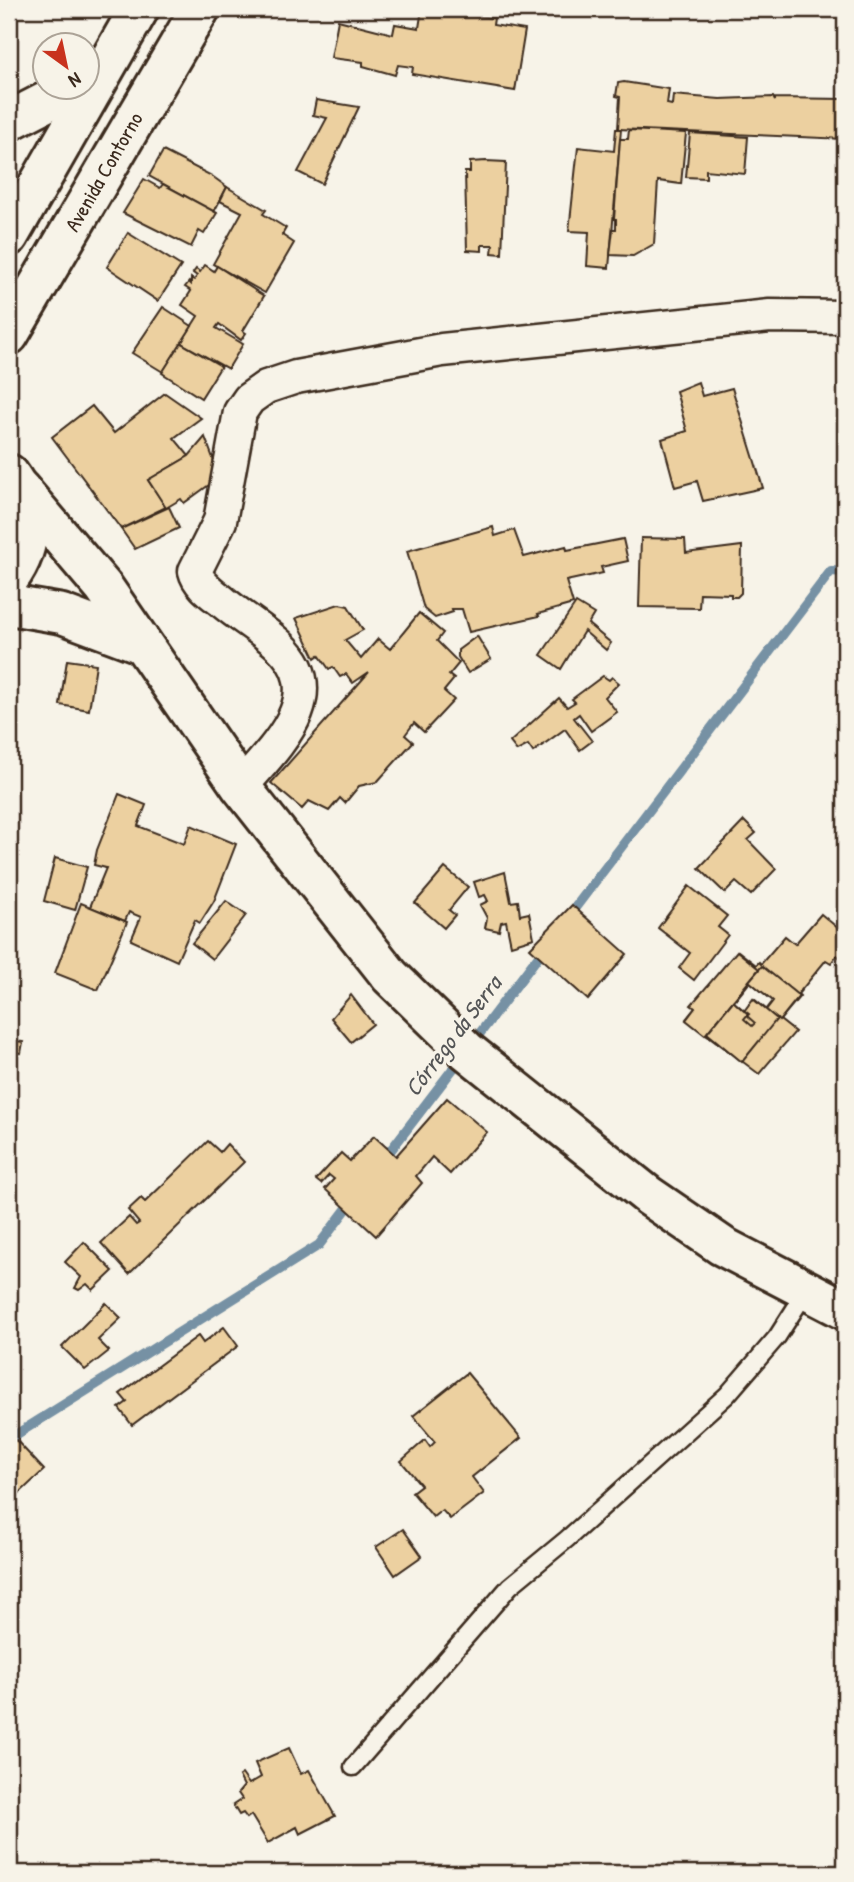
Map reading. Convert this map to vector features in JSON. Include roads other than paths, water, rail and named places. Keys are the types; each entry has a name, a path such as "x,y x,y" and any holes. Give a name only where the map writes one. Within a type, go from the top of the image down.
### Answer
{"main road":[{"path":"102,60 139,9"},
{"name":"Avenida Contorno","path":"9,335 200,9"},
{"path":"9,121 45,102"},
{"path":"9,236 76,102"},
{"path":"9,579 20,564 28,539 28,513 12,477"},
{"path":"12,477 104,588 241,787 390,976 467,1051 649,1196 722,1246 845,1310"},
{"path":"9,605 62,614 142,644"}],"street":[{"path":"241,787 284,738 297,714 302,693 297,669 280,645 214,594 197,578 195,571 220,521 233,439 240,412 249,399 266,387 296,377 442,350 770,316 845,317"}],"lane":[{"path":"353,1767 510,1586 567,1539 727,1395 777,1337 807,1290"}],"waterway":[{"name":"Córrego da Serra","path":"568,917 831,571 845,572"},
{"name":"Córrego da Serra","path":"471,1045 546,946"},
{"name":"Córrego da Serra","path":"384,1159 462,1057"},
{"name":"Córrego da Serra","path":"9,1439 319,1245 354,1199"}]}
